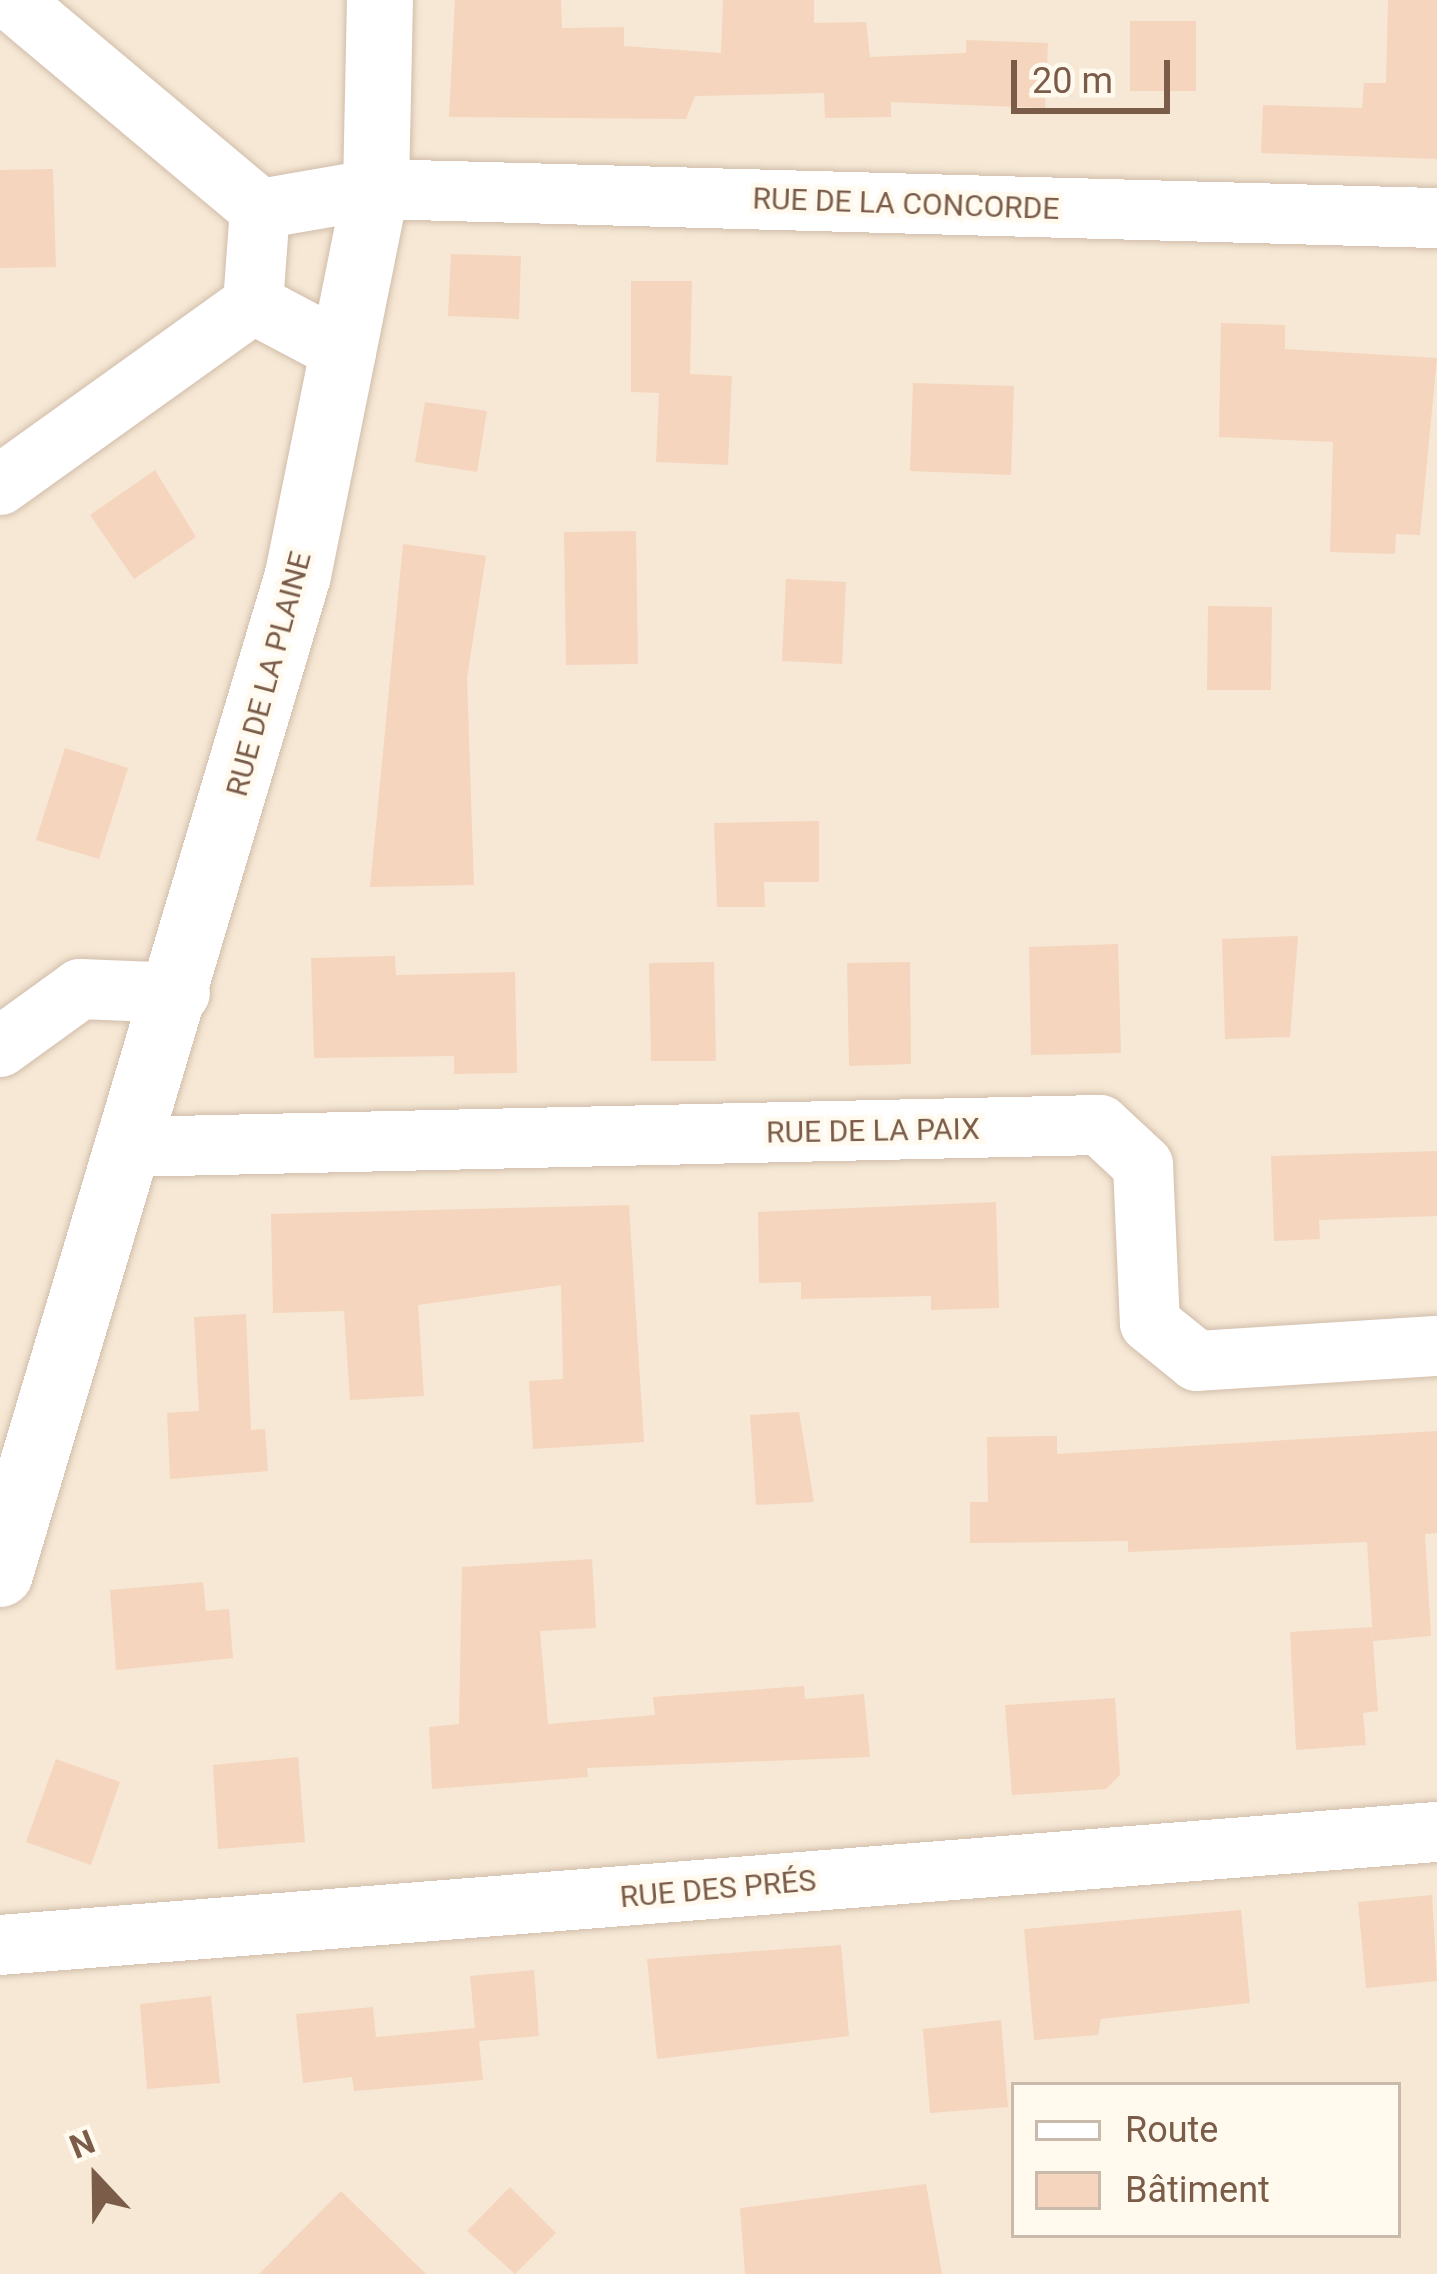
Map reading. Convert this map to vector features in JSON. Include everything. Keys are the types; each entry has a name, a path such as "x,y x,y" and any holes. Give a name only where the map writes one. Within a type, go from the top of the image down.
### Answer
{"street":[{"path":"11,0 260,209 376,189"},
{"name":"RUE DE LA PLAINE","path":"0,1574 180,993 298,575 376,189 380,0"},
{"name":"RUE DE LA CONCORDE","path":"376,189 1437,218"},
{"path":"253,304 260,209"},
{"path":"253,304 346,353"},
{"path":"0,485 253,304"},
{"path":"0,1047 80,989 180,993"},
{"name":"RUE DE LA PAIX","path":"129,1148 1100,1125 1143,1165 1150,1323 1197,1361 1437,1346"},
{"name":"RUE DES PRÉS","path":"0,1946 1437,1832"}],"shaded area":[{"path":"0,0 1437,0 1437,2274 0,2274"}],"building":[{"path":"455,0 561,0 562,28 624,27 624,46 721,53 723,0 814,0 814,23 866,22 870,57 966,53 966,40 1048,43 1045,108 891,102 891,117 825,118 824,93 695,96 686,119 449,117"},
{"path":"1388,0 1437,0 1437,159 1261,153 1263,105 1362,108 1364,83 1386,83"},
{"path":"1130,21 1196,21 1196,91 1130,91"},
{"path":"53,169 56,267 0,268 0,170"},
{"path":"451,254 521,256 519,319 448,316"},
{"path":"631,281 692,281 690,374 732,376 728,465 656,462 659,393 631,392"},
{"path":"1221,323 1285,325 1285,349 1437,358 1420,535 1396,534 1395,554 1330,552 1333,442 1219,437"},
{"path":"913,383 1014,386 1011,475 910,471"},
{"path":"425,402 487,411 477,472 415,462"},
{"path":"155,470 196,537 134,579 90,515"},
{"path":"636,531 638,664 566,665 564,532"},
{"path":"403,544 486,556 467,678 474,885 370,887"},
{"path":"786,579 846,582 842,664 782,661"},
{"path":"1208,606 1272,607 1271,690 1207,690"},
{"path":"65,748 128,768 99,859 36,840"},
{"path":"819,821 819,882 764,882 765,907 717,907 714,823"},
{"path":"1298,936 1290,1037 1225,1039 1222,939"},
{"path":"1118,944 1121,1053 1031,1055 1029,947"},
{"path":"395,956 396,975 515,972 517,1073 454,1074 454,1056 314,1058 311,958"},
{"path":"714,962 716,1061 651,1061 649,963"},
{"path":"910,962 911,1064 849,1066 847,963"},
{"path":"1437,1151 1437,1216 1319,1220 1320,1239 1274,1241 1271,1156"},
{"path":"996,1202 999,1308 931,1310 931,1296 801,1299 801,1282 759,1283 758,1212"},
{"path":"629,1205 644,1442 533,1449 529,1381 563,1379 561,1285 418,1305 424,1396 350,1400 344,1311 273,1313 271,1214"},
{"path":"246,1314 251,1430 265,1429 268,1471 170,1479 167,1413 199,1411 194,1317"},
{"path":"799,1412 814,1502 756,1505 750,1415"},
{"path":"1437,1431 1437,1533 1425,1534 1431,1636 1373,1641 1367,1542 1128,1552 1128,1541 970,1543 970,1502 988,1502 987,1437 1057,1436 1057,1454"},
{"path":"592,1559 596,1628 540,1631 548,1724 655,1715 653,1697 804,1686 805,1699 864,1694 870,1757 587,1768 588,1777 432,1789 429,1727 459,1724 462,1567"},
{"path":"203,1582 206,1611 229,1609 233,1658 116,1670 110,1590"},
{"path":"1372,1627 1378,1711 1363,1713 1366,1745 1296,1750 1290,1632"},
{"path":"1115,1698 1120,1775 1106,1789 1012,1795 1005,1705"},
{"path":"298,1757 305,1842 218,1849 213,1765"},
{"path":"56,1759 120,1782 91,1865 26,1842"},
{"path":"1432,1895 1437,1981 1366,1988 1358,1902"},
{"path":"1241,1910 1250,2003 1101,2019 1098,2035 1034,2040 1024,1929"},
{"path":"841,1945 849,2036 657,2059 647,1959"},
{"path":"534,1970 539,2036 479,2041 483,2080 354,2091 352,2077 303,2083 296,2014 373,2007 376,2037 475,2028 470,1976"},
{"path":"211,1996 220,2083 147,2089 140,2004"},
{"path":"1001,2020 1008,2107 930,2113 923,2029"},
{"path":"926,2184 942,2274 745,2274 740,2208"},
{"path":"510,2187 556,2233 515,2274 467,2231"},
{"path":"341,2191 426,2274 259,2274"}]}
